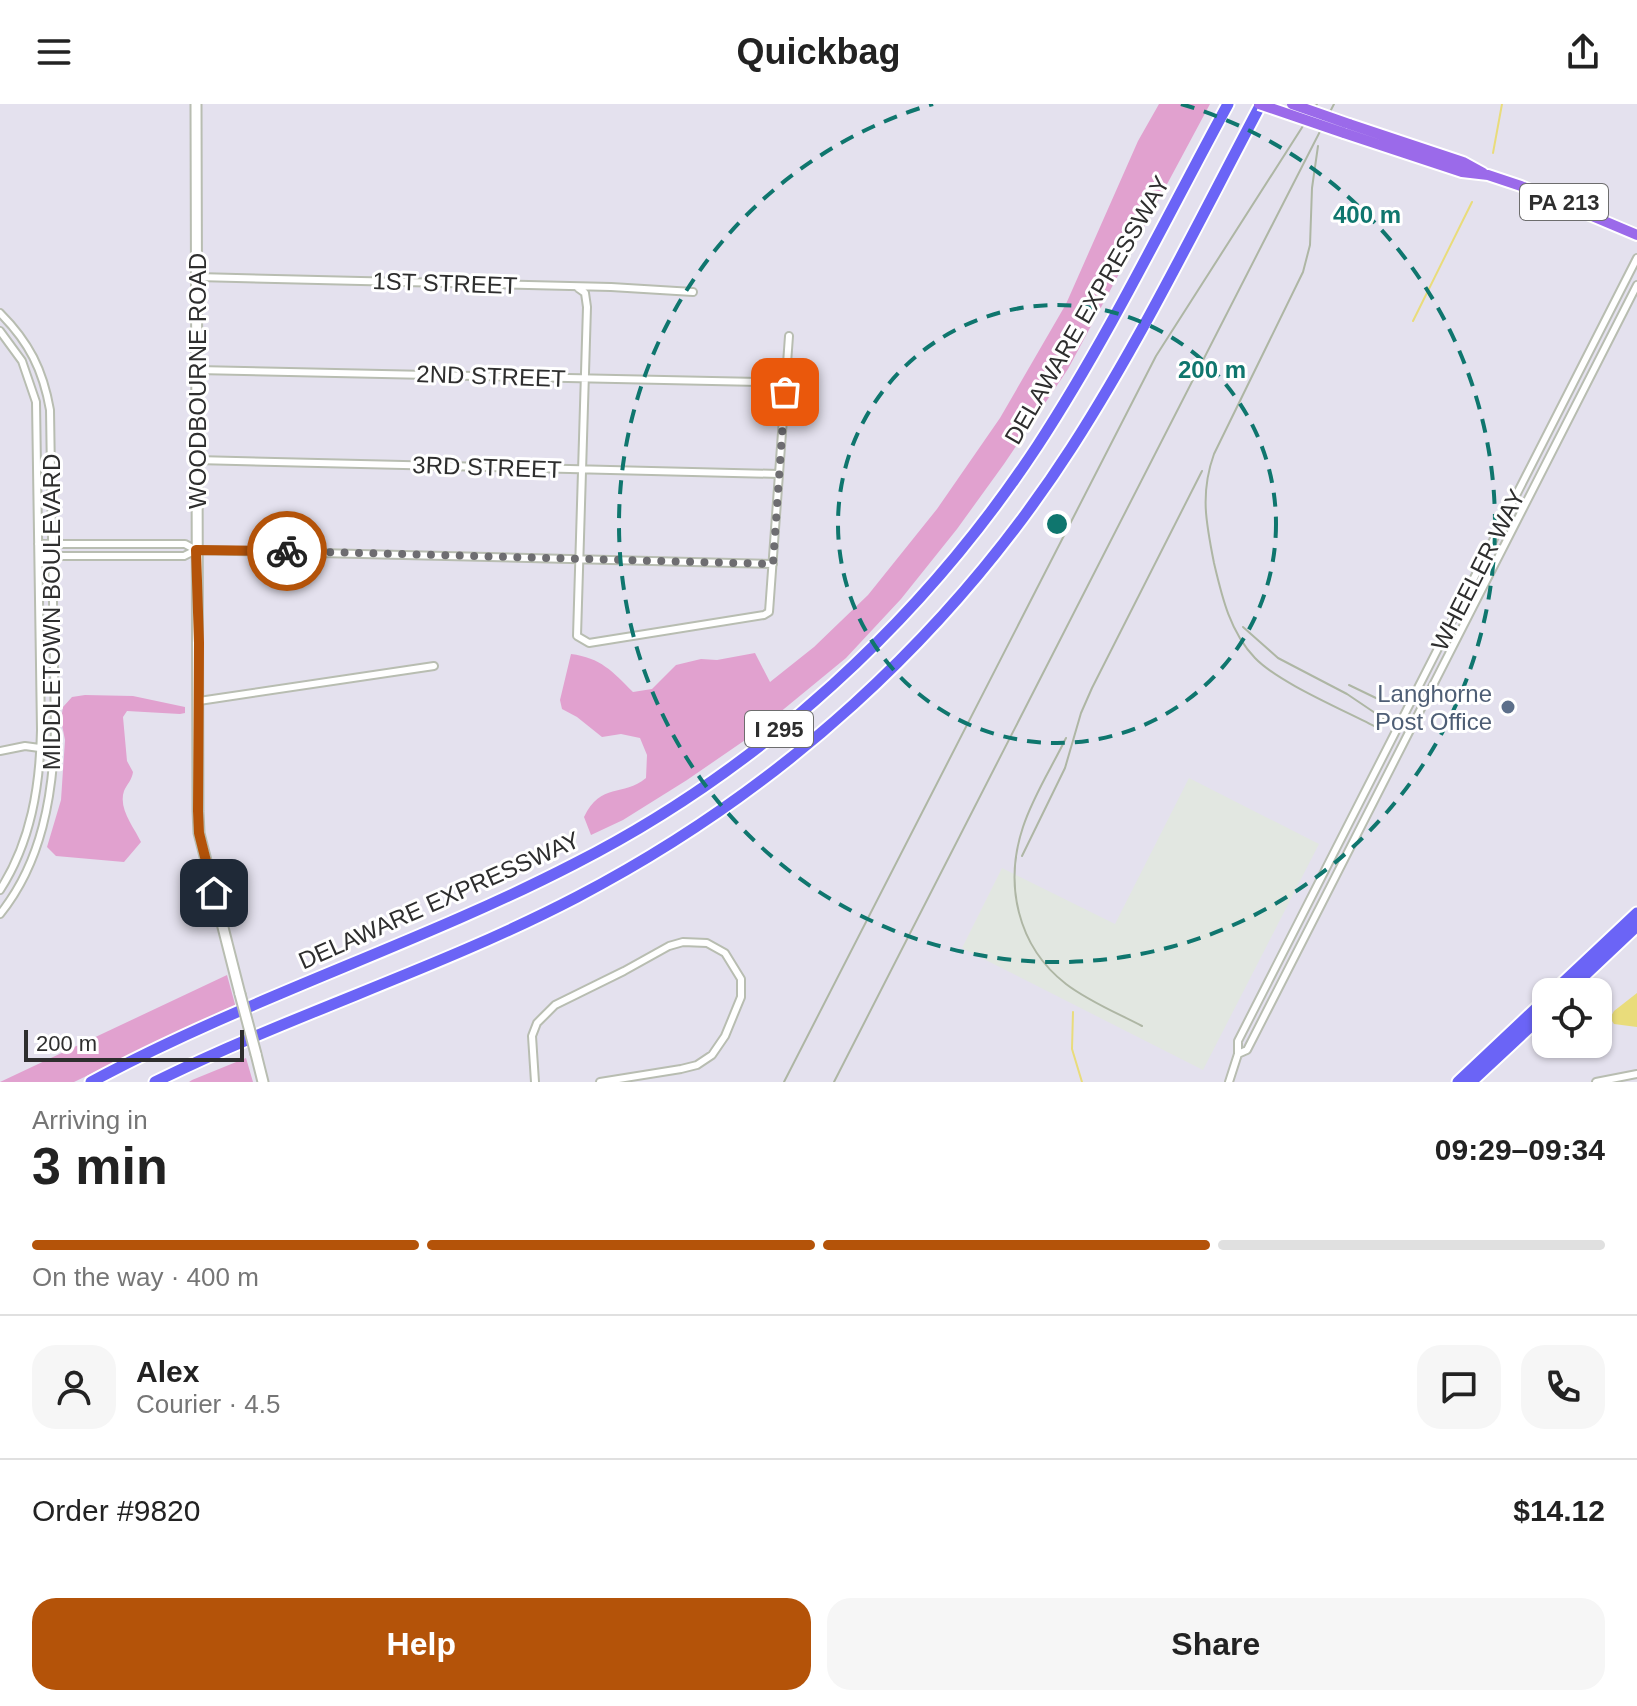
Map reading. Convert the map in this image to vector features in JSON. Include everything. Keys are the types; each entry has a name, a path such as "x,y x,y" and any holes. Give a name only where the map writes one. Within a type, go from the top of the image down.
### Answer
{"highway":[{"name":"DELAWARE EXPRESSWAY","path":"91,1082 211,1025 493,904 580,862 699,789 814,701 926,591 1014,480 1085,367 1228,104"},
{"name":"I 295","path":"155,1082 577,897 713,816 785,763 836,720 886,675 948,610 996,552 1060,465 1131,347 1260,104"},
{"path":"1568,978 1637,913"},
{"path":"1582,978 1637,926"},
{"path":"1458,1082 1532,1012"},
{"path":"1471,1082 1532,1025"}],"main road":[{"name":"WOODBOURNE ROAD","path":"196,104 199,833 263,1082"},
{"name":"PA 213","path":"1260,104 1463,162 1637,235"},
{"name":"PA 213","path":"1292,104 1346,128"}],"street":[{"name":"WHEELER WAY","path":"1229,1082 1244,1028 1637,258"},
{"name":"1ST STREET","path":"197,277 693,292"},
{"name":"WHEELER WAY","path":"1238,1054 1247,1050 1637,285"},
{"path":"578,288 586,297 577,636 581,641 598,643 764,615 770,610 789,336"},
{"name":"MIDDLETOWN BOULEVARD","path":"0,313 30,347 44,380 50,410 54,750 46,812 37,846 21,882 0,914"},
{"name":"MIDDLETOWN BOULEVARD","path":"0,331 22,361 36,402 41,747 30,824 17,860 0,890"},
{"name":"2ND STREET","path":"196,370 760,382 774,383 784,388"},
{"name":"3RD STREET","path":"196,460 779,474"},
{"path":"38,544 185,544 196,550 773,564"},
{"path":"39,556 184,556 196,550"},
{"path":"199,701 434,666"},
{"path":"0,751 12,747 54,750"},
{"path":"198,895 214,893"},
{"path":"535,1082 532,1036 544,1014 555,1005 669,946 683,942 707,943 729,957 741,979 741,997 725,1036 712,1055 697,1065 681,1069 600,1082"},
{"path":"1596,1082 1637,1074"}],"shaded area":[{"path":"1159,104 1210,104 1068,369 957,529 901,599 846,658 751,736 623,820 591,835 584,817 591,806 605,794 646,778 647,755 640,738 621,734 602,737 562,709 560,700 571,654 598,662 633,692 652,689 676,665 755,653 770,682 814,647 868,595 937,509 1000,418 1066,304 1138,141"},
{"path":"133,696 185,707 185,713 180,714 127,711 123,717 127,761 133,772 124,791 123,804 141,842 124,862 56,856 47,847 61,800 65,740 61,720 63,707 72,697"},
{"path":"1189,778 1319,844 1203,1070 962,948 1002,868 1115,924"},
{"path":"227,975 236,1008 74,1082 0,1082"},
{"path":"1637,993 1637,1027 1614,1024 1614,1011"},
{"path":"246,1058 253,1082 189,1082 192,1080"}],"waterway":[{"path":"1493,153 1502,104"},
{"path":"1413,321 1472,202"},
{"path":"1073,1012 1072,1049 1082,1082"}],"railway":[{"path":"784,1082 1156,356 1317,104"},
{"path":"834,1082 1334,104"},
{"path":"1318,146 1312,188 1310,245 1303,272 1214,454 1207,482 1207,521 1224,601 1246,648 1280,677 1378,728"},
{"path":"1022,856 1065,768 1081,713 1092,688 1202,471"},
{"path":"1243,627 1278,658 1347,694 1387,721"},
{"path":"1349,685 1378,699"},
{"path":"1066,738 1027,815 1017,849 1015,892 1019,913 1026,933 1049,969 1084,996 1142,1026"}],"way so far":[{"path":"287,551 773,564 785,392"}],"place":[{"name":"Langhorne Post Office","path":"1508,707"}],"route":[{"path":"214,893 199,833 196,550 287,551"}]}
